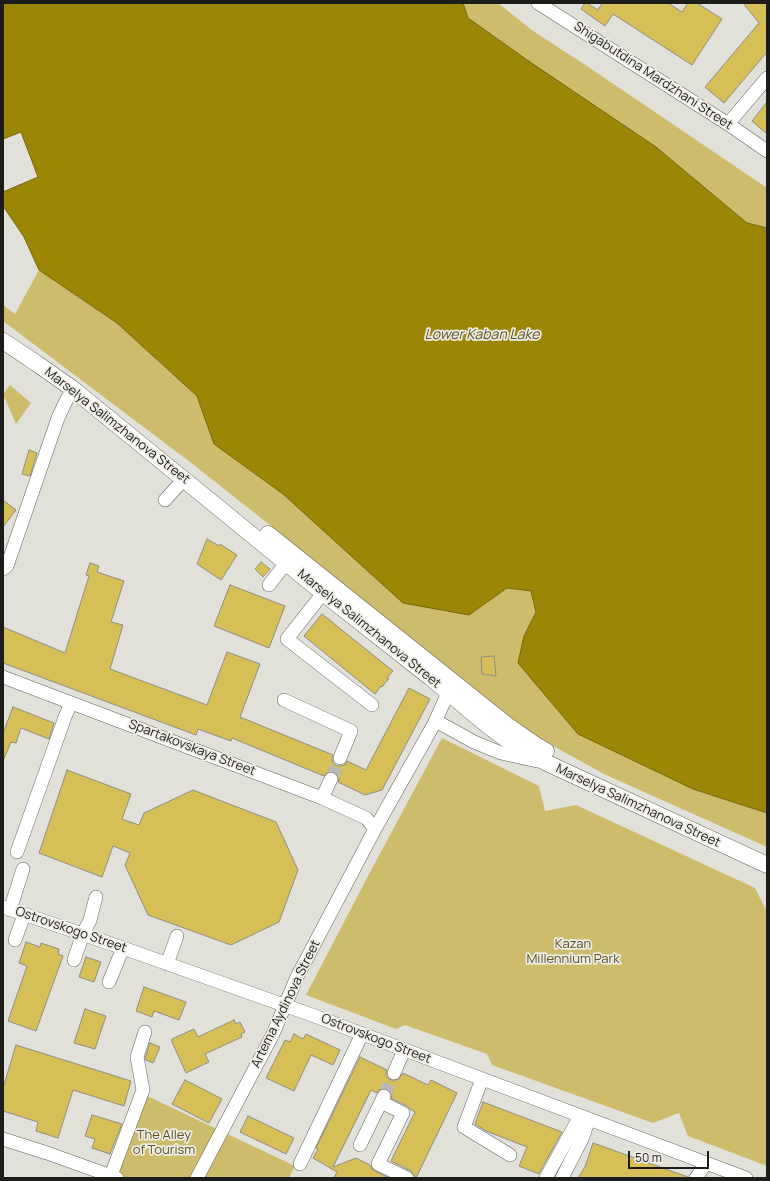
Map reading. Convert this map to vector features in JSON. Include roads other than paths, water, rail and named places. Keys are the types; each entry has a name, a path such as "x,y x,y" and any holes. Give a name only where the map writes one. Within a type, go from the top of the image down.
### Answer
{"main road":[{"path":"3,331 64,370 500,720 537,746 569,763 767,854"},
{"name":"Marselya Salimzhanova Street","path":"3,342 36,363 73,390 323,593 514,745 547,763 767,865"}],"street":[{"name":"Shigabutdina Mardzhani Street","path":"538,3 728,124 767,151"},
{"path":"728,124 767,78"},
{"path":"3,569 7,566 58,418 73,390"},
{"path":"165,500 184,479"},
{"path":"269,585 286,563"},
{"path":"323,593 287,639 372,705"},
{"name":"Spartakovskaya Street","path":"3,677 322,798 366,818 375,829"},
{"name":"Artema Aydinova Street","path":"197,1178 273,1034 297,977 375,829 436,721 448,693"},
{"path":"284,700 351,731 340,758"},
{"path":"17,852 71,703"},
{"path":"436,721 474,742 500,753 547,763"},
{"path":"322,798 331,779"},
{"path":"6,909 23,869"},
{"path":"74,960 83,934 90,920 96,897"},
{"name":"Ostrovskogo Street","path":"6,909 83,934 286,1006 746,1178"},
{"path":"15,940 24,915"},
{"path":"167,964 177,936"},
{"path":"109,982 123,948"},
{"path":"3,1139 47,1153 112,1177 144,1090 137,1056 145,1032"},
{"path":"300,1164 362,1034"},
{"path":"394,1073 404,1050"},
{"path":"482,1079 464,1127 510,1155"},
{"path":"360,1145 382,1099 403,1113 378,1164 407,1178"},
{"path":"546,1178 584,1118"},
{"path":"562,1178 582,1139 584,1118"},
{"path":"696,1178 706,1163"}],"water":[{"name":"Lower Kaban Lake","path":"3,3 463,3 468,18 530,62 656,147 747,223 767,228 767,813 693,789 578,734 518,663 524,636 536,612 531,591 507,588 469,615 403,603 283,494 214,444 197,396 117,323 39,270 24,237 3,206 3,192 38,177 21,132 3,139"}],"tunnel":[{"path":"331,779 340,758"},
{"path":"384,1096 394,1073"}],"park label":[{"name":"Kazan Millennium Park","path":"573,952"},
{"name":"The Alley of Tourism","path":"164,1142"}]}
